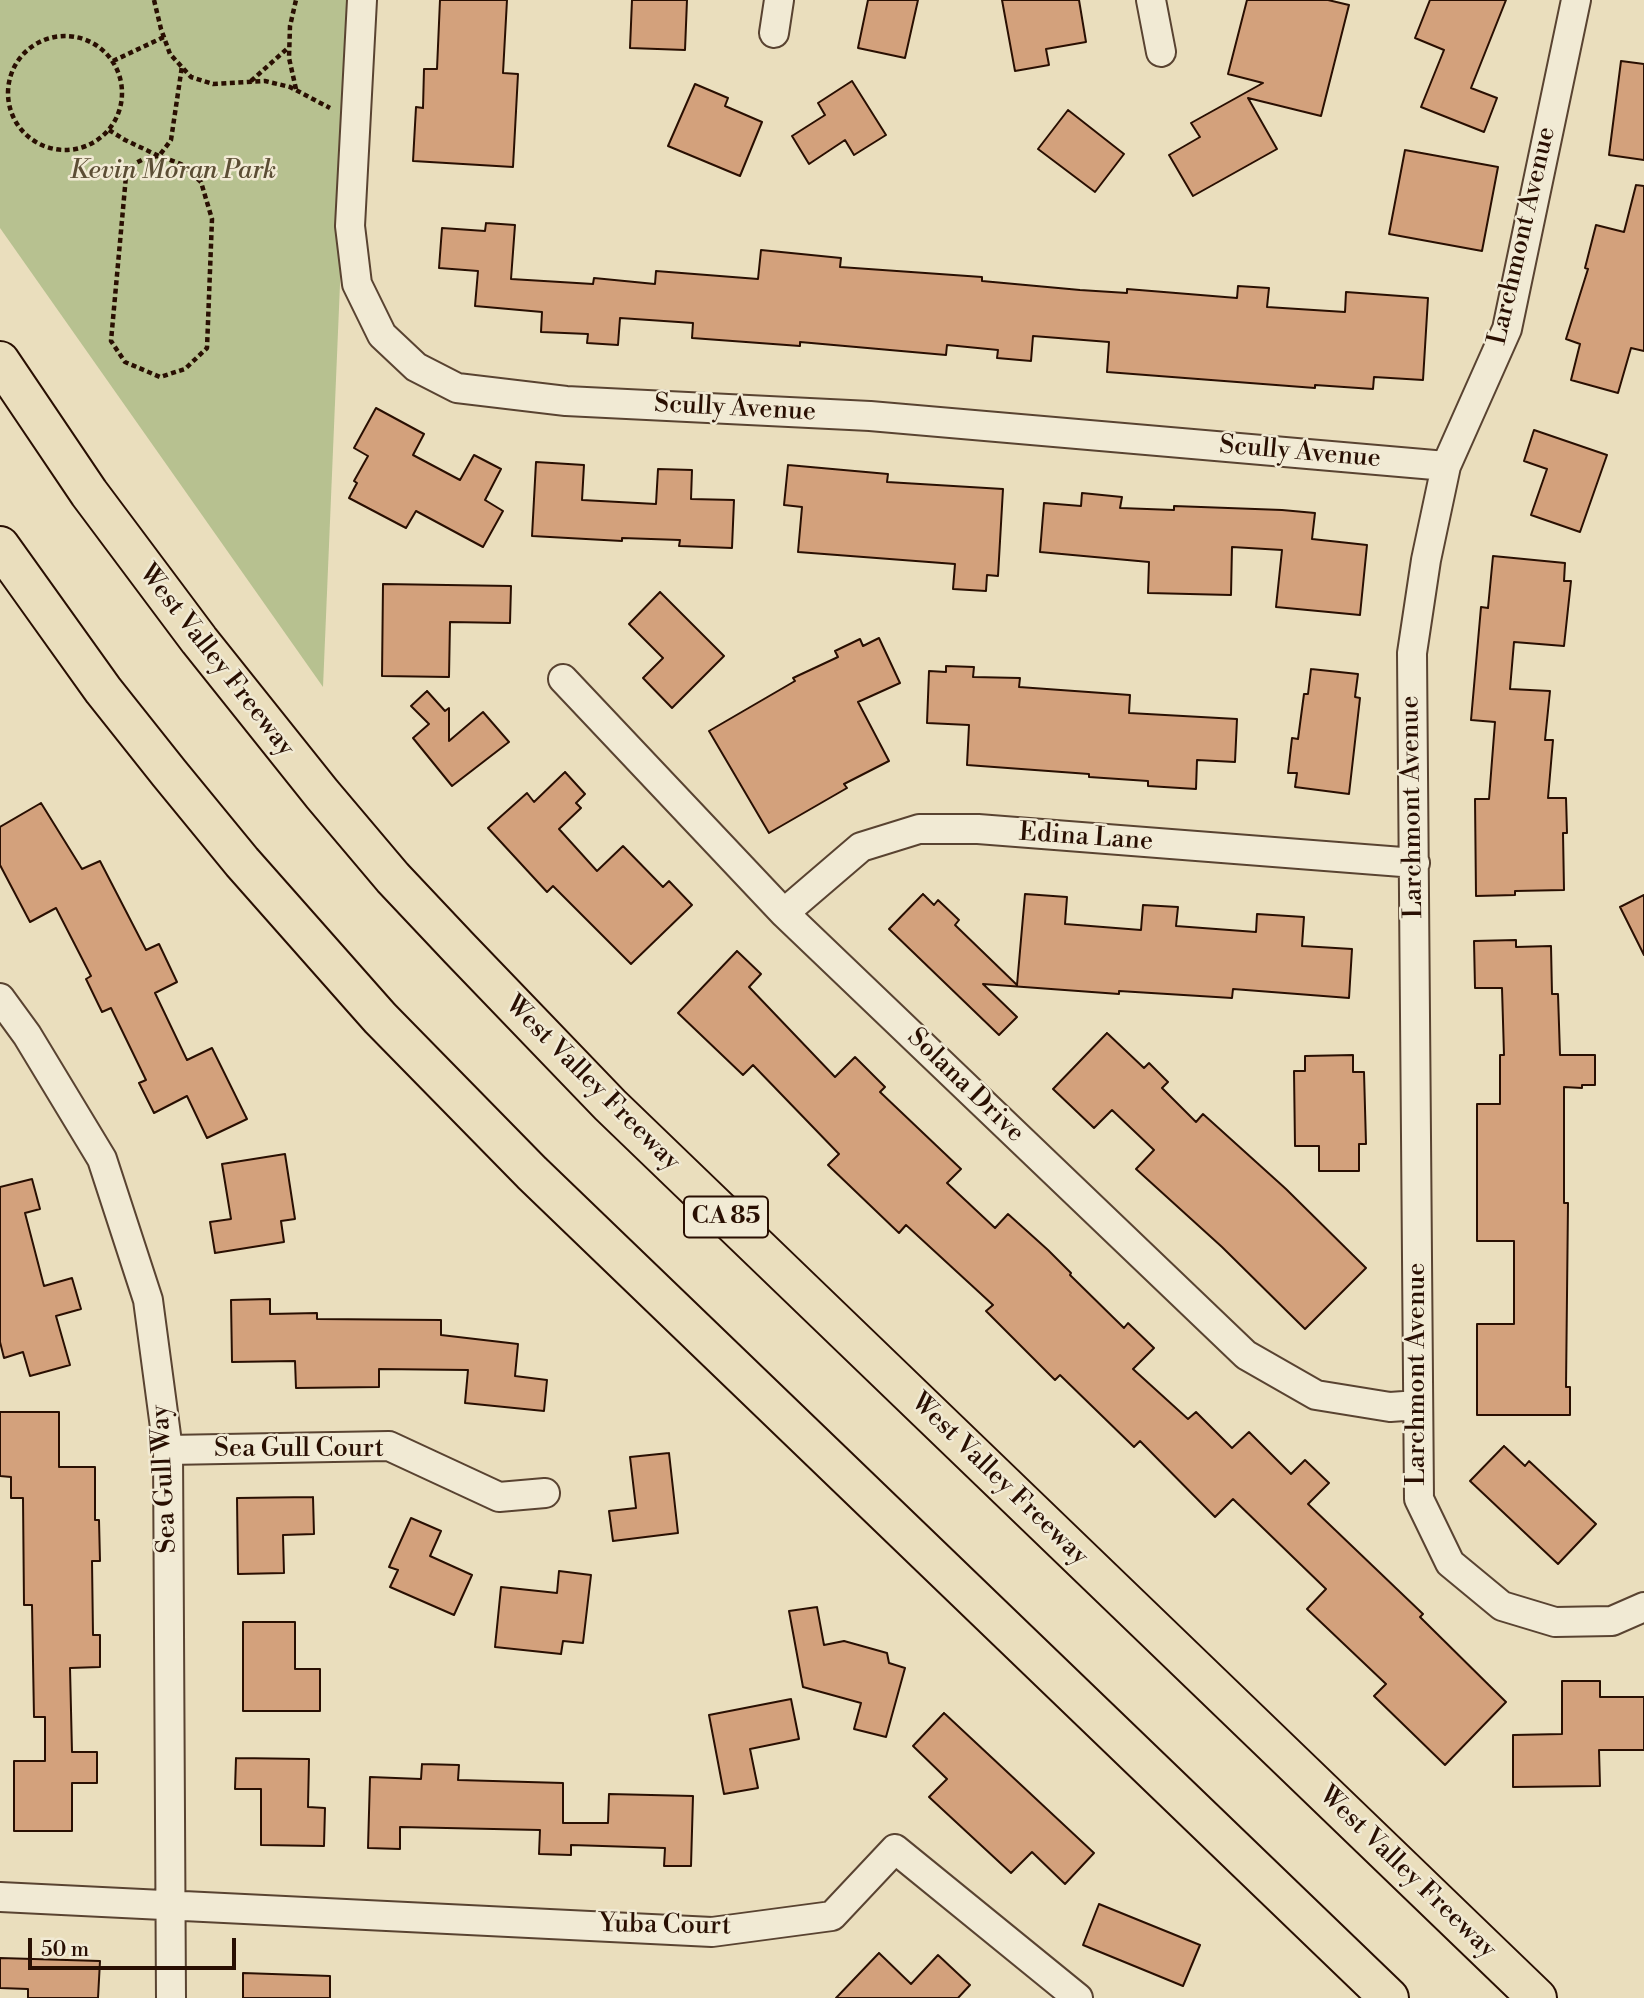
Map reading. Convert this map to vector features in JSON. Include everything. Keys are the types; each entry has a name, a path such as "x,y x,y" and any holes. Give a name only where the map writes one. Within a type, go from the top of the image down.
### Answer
{"highway":[{"name":"West Valley Freeway","path":"0,361 89,493 199,640 321,794 393,878 610,1105 1537,1998"},
{"path":"0,546 103,690 169,773 242,862 380,1018 532,1174 1389,1998"}],"street":[{"name":"Scully Avenue","path":"362,0 350,226 356,284 382,335 416,368 457,388 566,401 883,417 1446,466"},
{"path":"774,33 779,0"},
{"path":"1151,0 1161,52"},
{"name":"Larchmont Avenue","path":"1576,0 1507,329 1446,466 1426,560 1412,653 1419,1499 1450,1563 1502,1606 1555,1622 1612,1622 1644,1607"},
{"name":"Solana Drive","path":"563,679 784,913 1246,1355 1316,1395 1390,1407 1418,1405"},
{"name":"Edina Lane","path":"784,913 861,847 919,829 978,829 1415,863"},
{"name":"Sea Gull Way","path":"0,998 27,1035 102,1159 148,1300 168,1450 171,1998"},
{"name":"Sea Gull Court","path":"168,1450 389,1446 499,1497 545,1493"},
{"name":"Yuba Court","path":"171,1905 712,1931 832,1916 895,1849 1078,1998"},
{"path":"0,1897 171,1905"}],"path":[{"path":"154,0 170,54 191,77 213,84 265,81 296,90 335,110 356,112"},
{"path":"296,0 290,26 289,47 296,90"},
{"path":"64,35 83,38 100,47 113,61 121,77 122,96 118,114 109,130 94,142 77,148 59,149 41,144 25,134 14,118 8,100 9,81 16,63 28,49 45,39 64,35"},
{"path":"113,61 164,37"},
{"path":"250,81 289,47"},
{"path":"109,130 159,156 181,164 201,181 212,219 207,348 185,369 160,377 125,362 111,341 126,176 136,163 159,156 171,141 182,66"}],"green space":[{"name":"Kevin Moran Park","path":"0,0 352,0 323,687 0,228"}],"building":[{"path":"440,0 507,0 503,73 518,74 513,167 413,161 416,107 423,108 424,69 437,69"},
{"path":"632,0 687,0 685,50 630,48"},
{"path":"868,0 918,0 905,58 858,48"},
{"path":"1002,0 1079,0 1086,42 1046,49 1049,65 1015,71"},
{"path":"1247,0 1328,0 1349,5 1321,116 1248,98 1277,149 1193,196 1169,155 1200,137 1191,123 1263,83 1228,74"},
{"path":"1430,0 1506,0 1471,88 1497,98 1484,132 1421,107 1444,50 1415,38"},
{"path":"1621,61 1644,64 1644,160 1609,155"},
{"path":"852,81 886,135 854,155 845,140 809,164 792,136 825,115 818,103"},
{"path":"695,84 728,98 725,106 762,122 740,176 668,146"},
{"path":"1068,110 1124,154 1095,192 1038,149"},
{"path":"1405,150 1498,167 1482,251 1389,234"},
{"path":"1636,185 1644,186 1644,351 1631,348 1618,393 1571,380 1580,344 1566,339 1588,269 1585,268 1596,225 1624,232"},
{"path":"486,223 515,225 511,279 593,284 594,278 655,284 656,271 758,279 761,250 841,258 840,267 982,277 982,281 1080,290 1127,293 1127,289 1237,298 1238,286 1269,288 1267,307 1345,312 1346,292 1428,298 1423,380 1374,377 1373,389 1315,385 1315,388 1107,372 1109,342 1033,336 1031,361 997,358 998,350 947,345 946,355 800,342 800,346 692,338 693,323 620,318 618,345 587,343 588,334 541,332 542,312 475,306 478,271 439,268 442,228 485,231"},
{"path":"376,408 424,434 413,455 460,480 474,455 501,469 485,500 503,511 483,547 416,511 406,528 349,498 357,483 354,481 368,456 354,448"},
{"path":"1534,430 1607,455 1580,532 1531,515 1547,469 1524,461"},
{"path":"536,462 584,465 582,500 656,504 658,469 692,470 691,499 734,500 732,548 679,546 680,540 622,538 622,541 532,536"},
{"path":"788,465 888,474 887,482 1003,489 998,576 987,575 986,591 953,589 955,564 798,552 802,507 784,505"},
{"path":"1082,493 1122,497 1120,508 1174,510 1174,506 1315,513 1312,539 1367,545 1360,615 1276,607 1282,550 1232,547 1231,595 1148,593 1149,562 1040,552 1044,503 1081,506"},
{"path":"1493,556 1565,563 1564,581 1571,581 1564,646 1514,642 1510,689 1550,691 1545,740 1553,740 1548,798 1566,798 1567,833 1563,833 1564,890 1515,891 1515,895 1476,896 1475,799 1489,799 1495,722 1471,720 1481,607 1488,608"},
{"path":"383,584 511,586 510,623 450,622 449,677 382,676"},
{"path":"660,592 724,656 672,708 643,678 663,658 629,624"},
{"path":"879,638 900,683 858,702 889,761 844,784 847,788 769,833 709,731 795,681 793,678 838,657 835,651 860,639 863,646"},
{"path":"946,666 974,667 973,677 1020,678 1019,687 1130,695 1129,713 1237,719 1235,762 1197,760 1196,789 1148,786 1148,781 1089,777 1089,774 967,765 969,725 927,723 929,671 946,672"},
{"path":"1311,669 1358,674 1355,697 1360,698 1349,794 1295,787 1297,773 1288,773 1292,738 1298,739 1304,694 1308,694"},
{"path":"427,691 445,711 449,708 449,741 483,712 509,742 452,786 413,738 429,724 411,706"},
{"path":"565,772 585,794 576,803 581,808 559,829 597,871 623,846 663,887 669,881 692,905 631,964 553,886 547,892 488,828 527,793 534,802"},
{"path":"41,803 82,869 100,861 146,950 159,944 177,982 155,993 187,1060 212,1048 247,1119 207,1138 187,1096 154,1113 139,1083 146,1080 111,1008 102,1012 86,979 91,976 56,908 30,922 0,865 0,827"},
{"path":"923,894 934,905 938,900 959,920 955,925 1017,985 1025,894 1067,897 1065,924 1141,930 1143,905 1178,907 1176,926 1256,932 1257,914 1304,917 1302,946 1352,949 1349,998 1233,989 1232,998 1119,991 1119,994 983,984 1017,1017 999,1035 889,929"},
{"path":"1644,895 1644,955 1620,907"},
{"path":"1516,940 1516,947 1551,946 1552,994 1558,994 1560,1055 1595,1055 1595,1085 1582,1085 1582,1088 1564,1087 1564,1203 1568,1203 1566,1387 1570,1387 1570,1415 1477,1415 1477,1324 1514,1324 1514,1241 1477,1241 1477,1104 1500,1104 1500,1055 1504,1055 1502,988 1475,988 1474,941"},
{"path":"737,951 761,974 749,987 835,1077 855,1057 885,1087 880,1092 961,1169 947,1183 995,1228 1008,1214 1048,1250 1124,1328 1128,1323 1154,1348 1133,1369 1188,1419 1196,1412 1232,1448 1249,1432 1291,1474 1305,1460 1329,1483 1308,1504 1423,1614 1420,1617 1506,1702 1445,1765 1374,1696 1386,1684 1307,1609 1326,1589 1233,1499 1215,1517 1140,1441 1134,1447 1060,1375 1055,1380 986,1311 993,1305 906,1225 899,1233 828,1165 839,1154 753,1065 743,1075 678,1013"},
{"path":"1107,1033 1144,1068 1149,1063 1168,1082 1162,1088 1196,1122 1203,1114 1286,1189 1366,1268 1305,1329 1222,1247 1136,1169 1154,1150 1112,1110 1094,1128 1053,1089"},
{"path":"1353,1055 1353,1072 1364,1072 1366,1144 1359,1144 1359,1171 1319,1171 1319,1146 1295,1146 1294,1071 1305,1071 1305,1056"},
{"path":"285,1154 295,1219 281,1221 284,1242 215,1253 210,1222 231,1219 222,1164"},
{"path":"32,1179 40,1209 25,1213 44,1286 72,1278 81,1309 56,1316 70,1365 30,1376 23,1352 4,1358 0,1342 0,1187"},
{"path":"270,1299 270,1314 317,1313 317,1319 441,1320 441,1335 518,1344 515,1376 547,1380 544,1411 465,1403 468,1370 379,1369 379,1387 296,1388 295,1361 232,1362 231,1300"},
{"path":"0,1412 59,1412 59,1467 95,1467 95,1520 99,1520 100,1561 92,1561 93,1635 100,1635 100,1667 70,1668 72,1752 97,1752 97,1783 72,1783 72,1831 14,1831 14,1761 45,1761 45,1717 34,1717 32,1605 24,1605 23,1498 11,1498 11,1477 0,1476"},
{"path":"1504,1446 1525,1466 1529,1461 1596,1524 1558,1564 1470,1481"},
{"path":"669,1453 678,1533 613,1541 609,1511 636,1508 630,1457"},
{"path":"313,1497 314,1534 283,1535 284,1573 238,1574 237,1498"},
{"path":"411,1518 441,1531 430,1556 472,1575 454,1615 390,1587 398,1570 389,1567"},
{"path":"559,1571 591,1575 583,1643 563,1641 561,1654 495,1647 501,1587 557,1593"},
{"path":"817,1607 824,1645 844,1641 887,1653 889,1663 905,1668 886,1737 854,1729 861,1703 803,1687 789,1611"},
{"path":"243,1622 295,1622 295,1669 320,1669 320,1711 243,1711"},
{"path":"1562,1681 1600,1681 1600,1697 1644,1697 1644,1750 1599,1750 1600,1786 1513,1787 1513,1735 1562,1734"},
{"path":"791,1699 799,1739 750,1749 758,1788 724,1794 709,1715"},
{"path":"944,1713 1094,1853 1065,1884 1032,1852 1011,1873 929,1797 947,1779 913,1746"},
{"path":"236,1758 309,1759 308,1807 325,1808 324,1846 261,1845 261,1789 235,1789"},
{"path":"422,1764 459,1765 458,1780 563,1783 563,1823 608,1823 609,1794 693,1796 691,1866 664,1866 665,1848 571,1845 571,1855 539,1854 540,1830 400,1827 400,1849 368,1848 370,1777 421,1779"},
{"path":"1099,1904 1200,1945 1183,1986 1083,1945"},
{"path":"879,1953 911,1984 938,1955 970,1985 958,1998 836,1998"},
{"path":"0,1958 100,1961 98,1998 28,1998 28,1989 0,1988"},
{"path":"243,1973 330,1976 330,1998 243,1998"}]}
